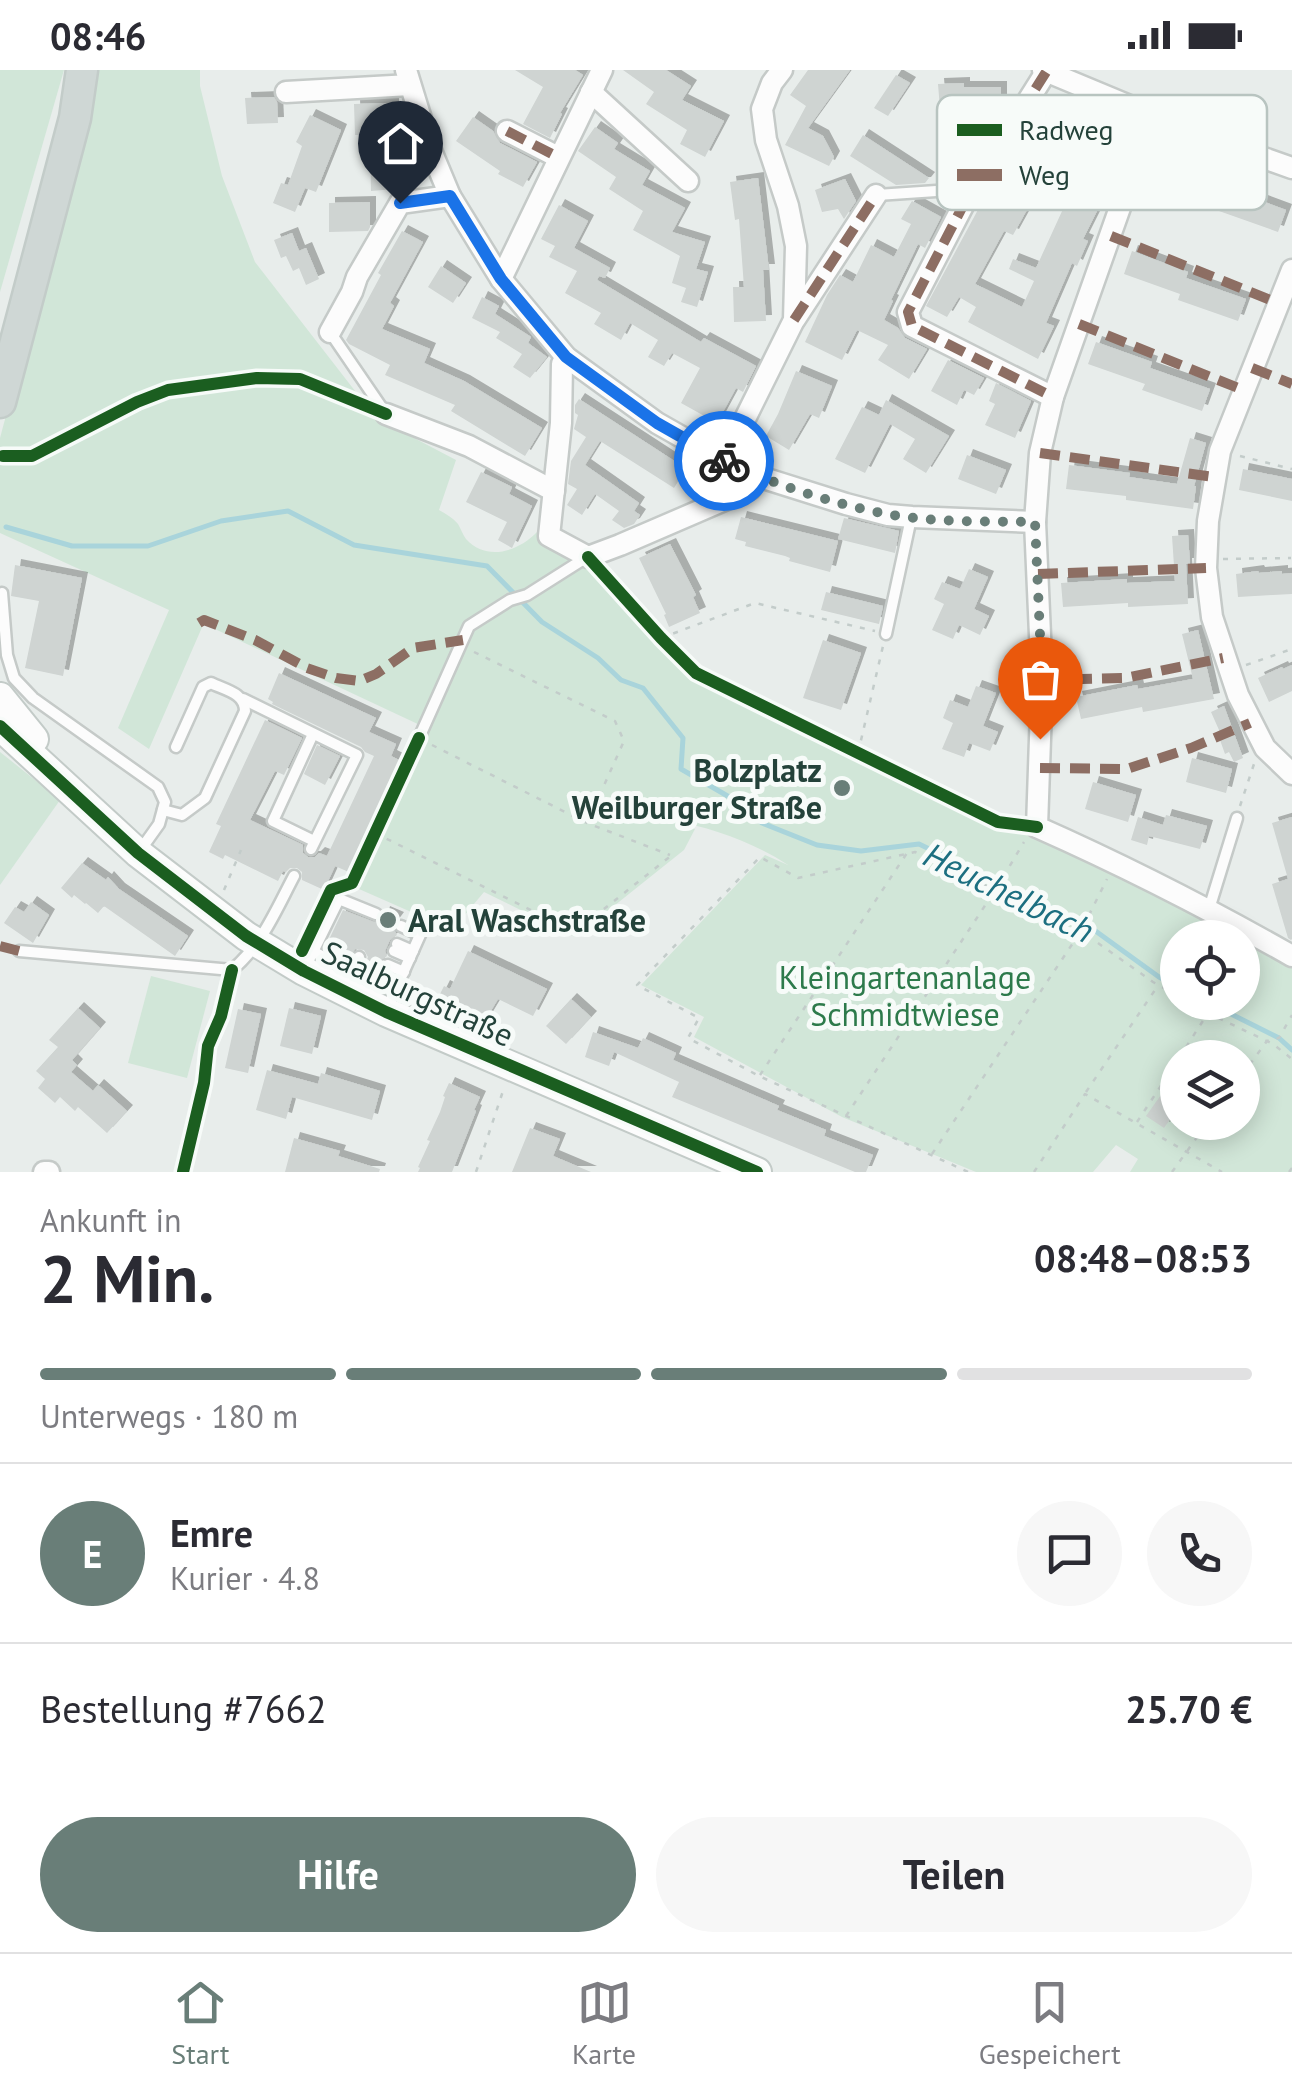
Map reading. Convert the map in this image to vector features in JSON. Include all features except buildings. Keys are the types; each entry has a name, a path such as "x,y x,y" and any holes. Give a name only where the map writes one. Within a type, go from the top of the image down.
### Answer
{"main road":[{"path":"0,334 79,70"},
{"path":"0,402 75,118 79,70"}],"street":[{"path":"501,279 602,70"},
{"path":"782,70 762,109 766,140 788,206 796,246 794,320"},
{"path":"1029,95 1044,71 1100,95"},
{"path":"286,92 408,77 450,196 501,279 566,357 657,423 757,476 846,504 912,517 1035,522"},
{"path":"590,92 688,181"},
{"path":"507,130 558,157"},
{"path":"1267,159 1292,168"},
{"path":"724,461 794,320 876,195"},
{"path":"330,332 400,203 450,196"},
{"path":"961,210 908,312 912,326 1053,397"},
{"path":"1119,210 1053,397 1040,454 1035,522 1042,680 1035,827 1209,909 1292,956"},
{"path":"1290,770 1265,748 1228,672 1212,617 1206,559 1220,451 1292,270"},
{"path":"566,357 562,364 549,536 588,556 750,489 757,476"},
{"path":"386,414 469,446 554,491"},
{"path":"0,697 94,814"},
{"name":"Saalburgstraße","path":"0,726 138,853 258,943 309,961 402,976 756,1172"}],"lane":[{"path":"876,195 937,191"},
{"path":"330,332 386,414"},
{"path":"886,634 912,517"},
{"path":"419,738 469,626 588,556"},
{"path":"2,594 7,655 14,678 33,698 158,787 165,802 158,824 138,853"},
{"path":"176,747 203,687 210,683 357,755 312,845 273,821 313,734"},
{"path":"162,810 182,815 205,798 245,711 242,698"},
{"path":"1209,909 1236,818"},
{"path":"20,951 232,970 258,943 294,876"},
{"path":"376,914 339,899 309,961 358,964 402,976"},
{"path":"400,926 420,935 402,976"},
{"path":"402,976 391,959 402,976"}],"path":[{"path":"1220,451 1292,469"},
{"path":"1206,559 1292,558"},
{"path":"661,638 755,603 886,634 858,753"},
{"path":"649,624 673,650"},
{"path":"460,645 615,721 624,741 588,822"},
{"path":"1228,672 1292,648"},
{"path":"376,833 575,932 672,855 588,822 419,738"},
{"path":"842,745 876,762"},
{"path":"1236,818 1252,764 1265,748"},
{"path":"845,1117 1035,827"},
{"path":"224,890 241,850"},
{"path":"968,1172 759,1076 688,1038 699,1018 637,985 760,857 798,878 915,852 997,887 1082,929 1158,984 1034,1172"},
{"path":"759,1076 908,853"},
{"path":"931,1156 1082,929 1115,862"},
{"path":"1260,1051 1267,1041 1279,1038 1292,1015"},
{"path":"1223,1020 1267,1041 1292,1059"},
{"path":"204,1083 205,1068"},
{"path":"476,1172 506,1084"},
{"path":"1136,1123 1160,1086"},
{"path":"1085,1094 1222,1172"},
{"path":"1172,1172 1195,1140"}],"green space":[{"path":"0,70 64,70 0,292"},
{"name":"Kleingartenanlage Schmidtwiese","path":"98,70 200,70 200,86 222,176 255,262 376,418 456,460 439,510 456,522 474,546 493,552 512,549 537,532 587,559 693,673 998,822 1032,826 1220,920 1160,920 1160,1020 1260,1020 1260,940 1292,956 1292,1172 1130,1172 1138,1159 1116,1145 1093,1172 976,1172 842,1117 694,1037 704,1017 641,985 765,855 788,865 761,849 717,832 671,820 695,829 684,850 575,937 484,892 452,930 359,889 360,873 422,726 202,623 149,749 118,728 169,610 0,533 0,438"},
{"path":"0,752 60,800 0,885"},
{"path":"151,976 210,991 187,1078 128,1063"}],"waterway":[{"name":"Heuchelbach","path":"6,527 72,546 148,546 221,521 288,511 354,545 487,566 542,622 598,658 621,680 643,688 683,738 681,769 731,798 762,823 817,845 861,851 919,844 1090,927 1160,978"},
{"name":"Heuchelbach","path":"1243,1020 1279,1038 1292,1050"}],"marked path":[{"path":"1032,95 1046,72"},
{"path":"507,131 558,157"},
{"path":"794,320 876,195"},
{"path":"961,210 908,312 912,326 1053,397"},
{"path":"1111,236 1278,303"},
{"path":"1079,324 1243,390"},
{"path":"1252,368 1292,384"},
{"path":"1040,453 1214,477"},
{"path":"1038,574 1206,568"},
{"path":"199,623 204,620 255,640 307,668 359,681 413,648 463,640"},
{"path":"1042,680 1125,678 1223,658"},
{"path":"1040,768 1127,769 1250,723"},
{"path":"0,946 19,951"}],"cycle path":[{"path":"3,456 32,456 168,390 257,378 300,379 386,414"},
{"path":"588,557 696,673 998,822 1037,827"},
{"path":"0,726 138,853 246,936 304,971 386,1012 757,1172"},
{"path":"302,951 331,890 352,883 419,738"},
{"path":"183,1172 204,1083 208,1046 221,1016 232,970"}],"way so far":[{"path":"724,461 757,476 888,514 1035,522 1042,680 1040,739"}],"place":[{"name":"Bolzplatz Weilburger Straße","path":"842,788"},
{"name":"Aral Waschstraße","path":"388,920"}],"route":[{"path":"400,203 450,196 501,279 566,357 657,423 724,461"}]}
